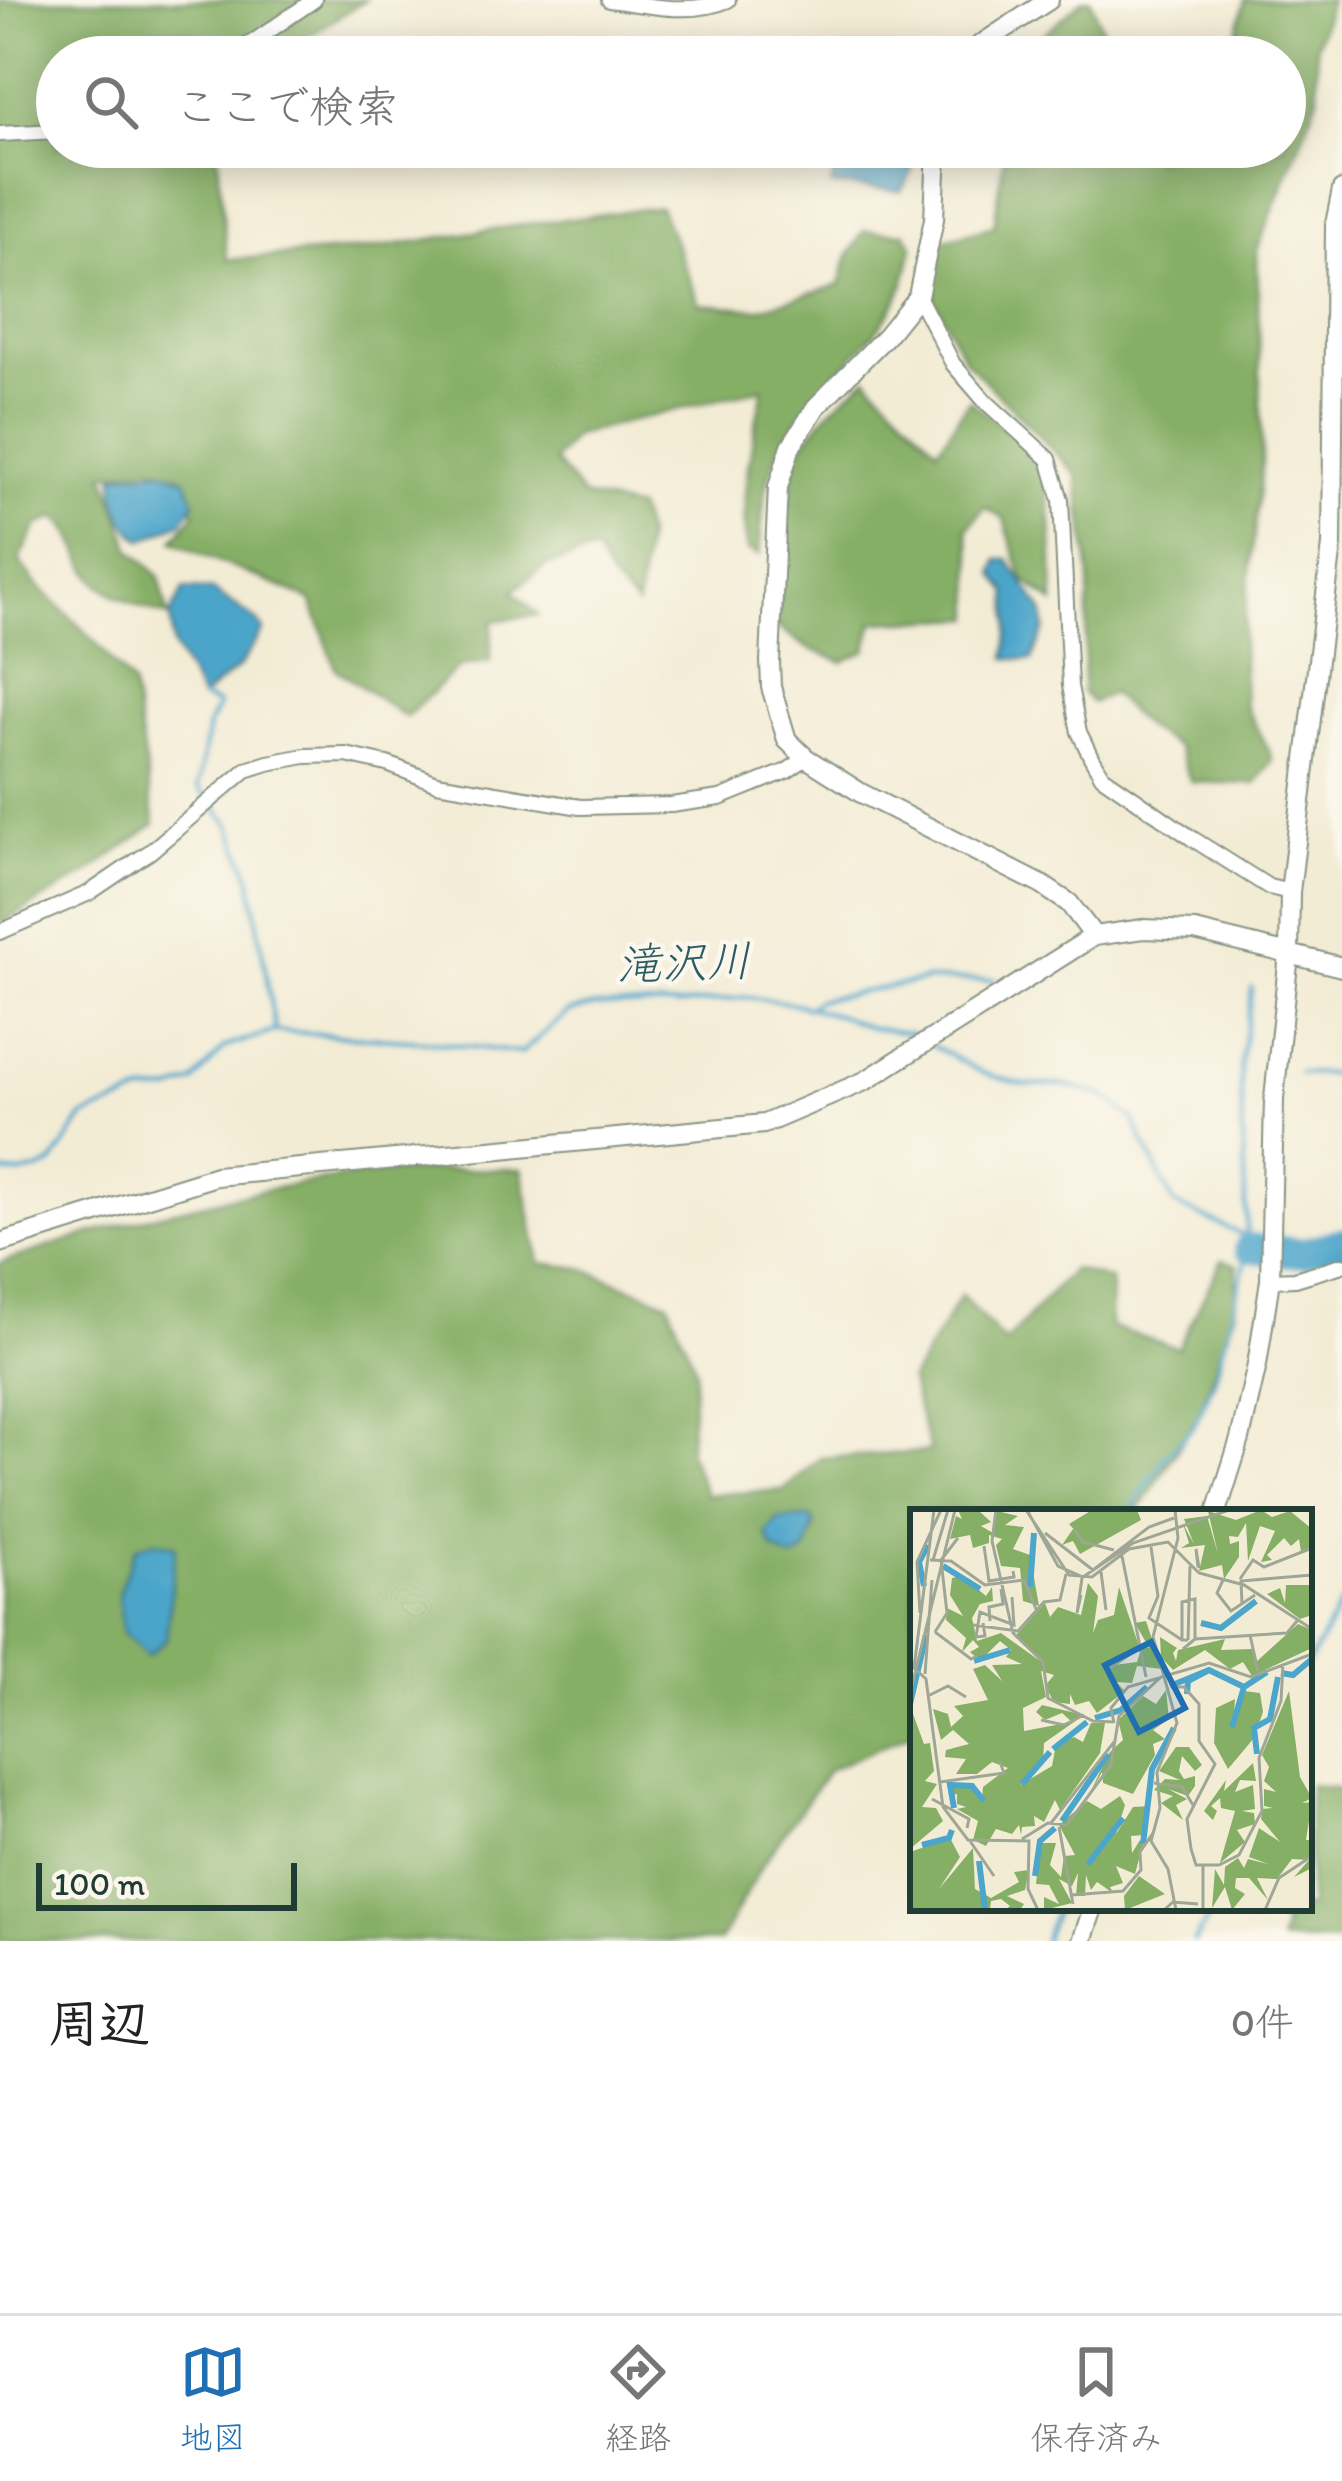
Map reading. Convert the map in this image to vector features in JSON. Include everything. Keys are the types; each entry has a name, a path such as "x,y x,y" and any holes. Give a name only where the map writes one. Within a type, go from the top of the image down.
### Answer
{"street":[{"path":"262,36 314,0"},
{"path":"609,0 673,9 728,0"},
{"path":"993,36 1045,1"},
{"path":"0,134 36,132"},
{"path":"936,168 934,219 918,296 816,407 791,446 778,487 771,687 787,740 806,758 861,794 1042,885 1069,903 1094,936"},
{"path":"1218,1509 1258,1365 1270,1280 1274,1100 1289,954 1290,892 1332,545 1335,224 1342,190"},
{"path":"918,296 952,364 1049,459 1061,500 1065,542 1070,686 1079,732 1091,759 1102,776 1193,839 1270,887 1290,892"},
{"path":"0,932 89,893 151,851 246,770 268,763 346,755 437,783 580,807 671,805 720,798 787,771 806,758"},
{"path":"0,1243 216,1177 764,1124 865,1081 1094,936 1143,929 1195,931 1342,967"},
{"path":"1270,1280 1295,1279 1342,1265"},
{"path":"1082,1941 1092,1911"}],"green space":[{"path":"0,0 365,0 309,36 36,36 36,168 219,168 227,260 369,249 660,207 700,304 758,309 840,285 847,258 864,231 905,233 913,247 905,282 889,314 805,411 777,455 766,491 759,555 747,550 744,510 763,388 575,435 554,461 583,496 637,509 646,536 637,606 611,580 595,551 545,566 513,591 537,615 493,621 490,661 459,667 406,717 336,669 311,600 173,540 195,514 182,476 152,467 105,474 131,549 159,576 168,616 126,601 97,583 68,530 55,517 37,526 19,561 132,685 155,824 87,874 0,924"},
{"path":"1083,0 1091,0 1105,36 1040,36"},
{"path":"1245,0 1330,0 1316,46 1318,97 1306,127 1306,36 1236,36"},
{"path":"1002,168 1290,168 1257,250 1262,463 1242,643 1245,706 1273,760 1255,784 1191,782 1177,747 1146,728 1111,693 1092,703 1082,692 1090,576 1077,475 964,359 934,299 933,263 941,241 994,226"},
{"path":"867,377 938,449 969,400 1032,454 1047,490 1054,603 1023,579 1004,519 985,507 967,529 973,618 874,622 866,651 842,662 806,647 777,627 783,536 796,452 829,411"},
{"path":"522,1169 540,1263 581,1268 668,1302 696,1369 688,1451 706,1495 784,1490 820,1458 930,1452 910,1381 961,1295 1005,1343 1073,1269 1111,1280 1110,1327 1178,1348 1222,1260 1237,1265 1235,1312 1199,1414 1140,1509 910,1509 910,1733 828,1770 761,1866 720,1941 0,1941 0,1263 142,1219 238,1196 335,1179"},
{"path":"1312,1785 1342,1789 1342,1941 1280,1941 1284,1924 1271,1911 1312,1911"}],"water":[{"path":"912,168 912,172 901,191 831,185 835,171"},
{"path":"162,470 186,479 195,502 182,522 143,540 120,511 115,475"},
{"path":"998,560 1008,560 1043,611 1045,629 1032,660 1006,658 1008,592 994,574"},
{"path":"184,589 212,590 264,630 240,666 201,698 173,646 170,615"},
{"path":"812,1518 806,1552 792,1559 773,1549 766,1534 778,1519"},
{"path":"156,1541 176,1546 166,1639 148,1656 123,1632 118,1594 136,1547"}],"waterway":[{"path":"201,698 218,705 208,726 198,787 231,826 251,880 275,1031"},
{"path":"807,1008 818,1000 926,980 995,980"},
{"path":"1247,1237 1240,1068 1252,988"},
{"name":"滝沢川","path":"0,1172 20,1174 52,1164 83,1117 144,1093 172,1091 194,1082 225,1047 275,1031 521,1053 568,1012 596,1006 683,1005 745,997 791,1003 918,1038"},
{"name":"滝沢川","path":"933,1046 985,1074 1025,1085 1061,1085 1103,1095 1132,1118 1174,1204 1247,1237 1249,1248 1214,1381 1194,1426 1168,1453 1134,1509"},
{"path":"1299,1073 1342,1074"},
{"name":"滝沢川","path":"1249,1248 1302,1253 1342,1242"},
{"path":"1312,1657 1342,1602"},
{"path":"1044,1941 1055,1911"},
{"path":"1194,1941 1213,1911"}]}
